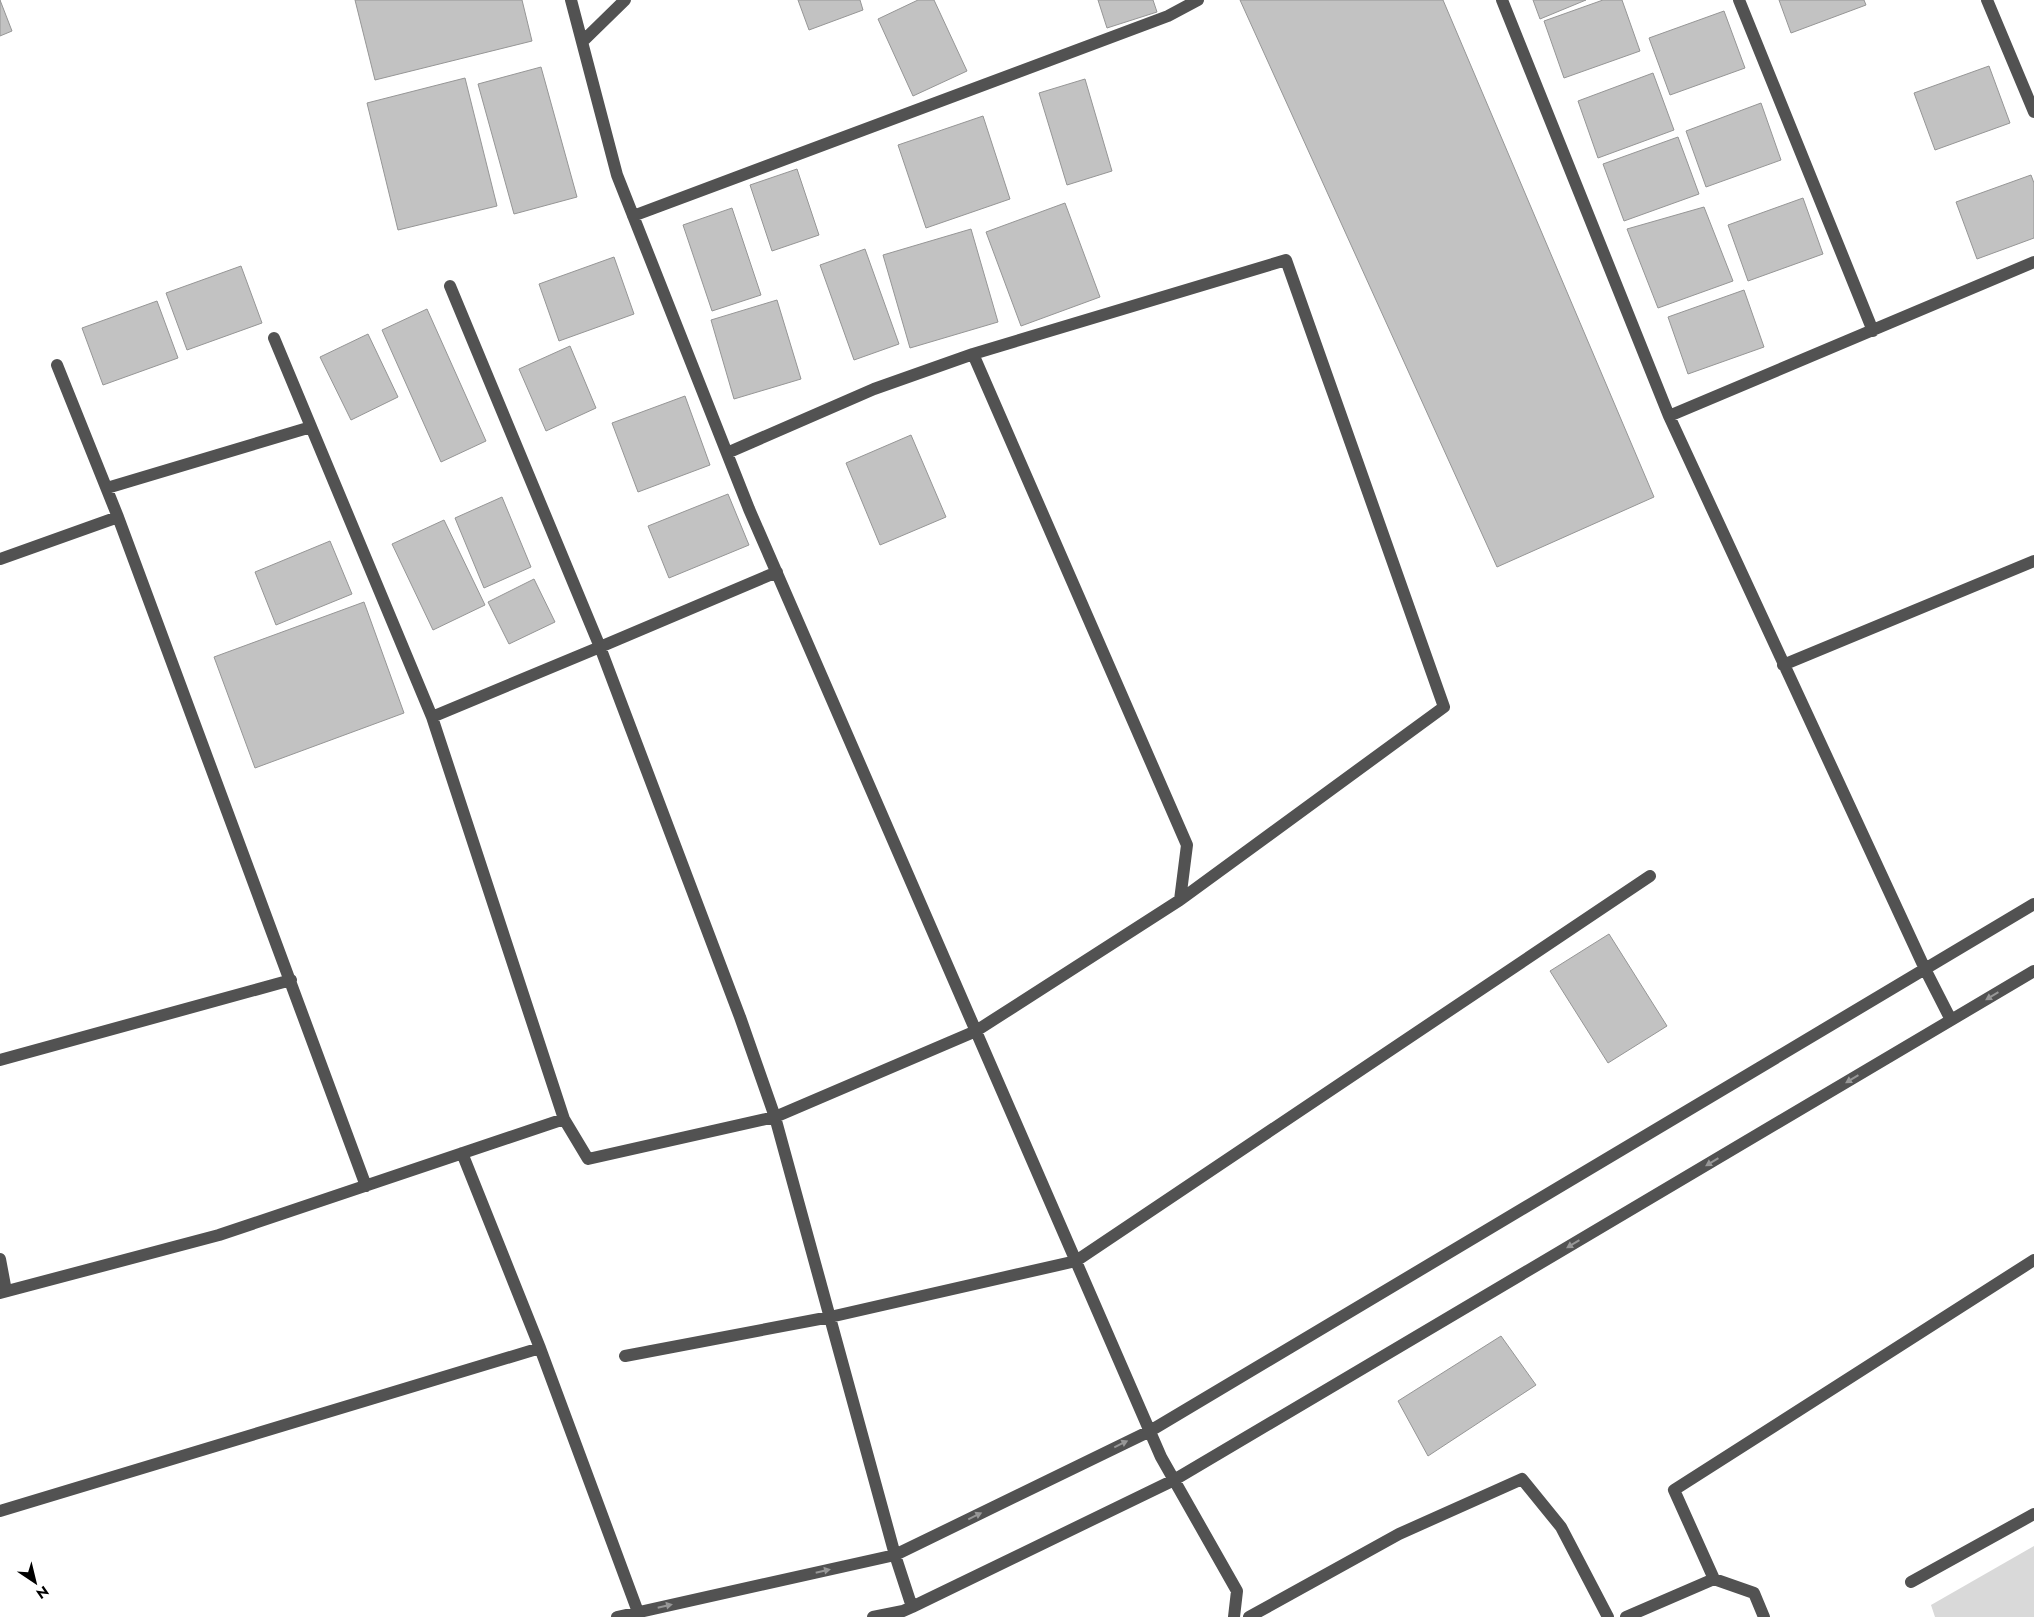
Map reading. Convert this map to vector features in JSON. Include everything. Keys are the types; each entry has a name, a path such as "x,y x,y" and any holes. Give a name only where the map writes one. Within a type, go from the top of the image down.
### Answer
{"street":[{"path":"571,0 617,174 727,453 1161,1457 1237,1591 1234,1617"},
{"path":"582,42 625,0"},
{"path":"633,216 1168,16 1198,0"},
{"path":"1502,0 1669,416 1925,970 1951,1020"},
{"path":"1739,0 1872,330"},
{"path":"1987,0 2034,112"},
{"path":"274,338 432,717 564,1119 588,1159 776,1117 976,1031 1180,900 1444,707 1286,260 973,354 874,389 727,453"},
{"path":"1669,416 2034,262"},
{"path":"450,286 600,647 776,1117 895,1555 912,1607"},
{"path":"973,354 1187,845 1180,900"},
{"path":"57,365 118,518 366,1186"},
{"path":"106,488 311,427"},
{"path":"0,559 118,518"},
{"path":"1784,665 2034,561"},
{"path":"432,717 777,572"},
{"path":"625,1356 830,1317 1076,1261 1650,876"},
{"path":"617,1617 895,1555 1150,1430 2034,904"},
{"path":"873,1617 903,1611 912,1607 1174,1480 2034,971"},
{"path":"0,1060 291,980"},
{"path":"0,1260 3,1292 219,1236 564,1119"},
{"path":"462,1153 540,1348 638,1612"},
{"path":"1714,1579 1674,1490 2034,1260"},
{"path":"0,1511 540,1348"},
{"path":"1250,1617 1399,1534 1522,1479 1561,1527 1608,1617"},
{"path":"1911,1582 2034,1514"},
{"path":"1626,1617 1714,1579 1754,1593 1764,1617"}],"shaded area":[{"path":"2034,1546 2034,1617 1935,1617 1931,1605"}],"building":[{"path":"0,0 12,31 0,36"},
{"path":"355,0 522,0 532,41 375,80"},
{"path":"798,0 860,0 863,10 809,30"},
{"path":"918,0 934,0 967,71 913,96 878,19"},
{"path":"1098,0 1153,0 1157,12 1107,28"},
{"path":"1240,0 1443,0 1654,497 1497,567"},
{"path":"1533,0 1586,0 1540,19"},
{"path":"1603,0 1622,0 1640,51 1564,78 1544,21"},
{"path":"1779,0 1864,0 1866,5 1791,33"},
{"path":"1724,11 1745,68 1670,95 1649,38"},
{"path":"1989,66 2010,123 1935,150 1914,93"},
{"path":"541,67 577,197 514,214 478,84"},
{"path":"1653,73 1674,130 1598,158 1578,101"},
{"path":"465,78 497,206 398,230 367,103"},
{"path":"1085,79 1112,171 1067,185 1039,93"},
{"path":"1761,103 1781,160 1706,187 1686,131"},
{"path":"983,116 1010,199 926,228 898,145"},
{"path":"1678,137 1699,194 1624,221 1603,164"},
{"path":"797,169 819,235 772,251 750,185"},
{"path":"2031,175 2034,183 2034,238 1977,259 1956,202"},
{"path":"1803,198 1823,254 1748,281 1728,225"},
{"path":"1065,203 1100,297 1021,326 986,232"},
{"path":"1704,207 1733,281 1658,308 1627,229"},
{"path":"732,208 761,295 712,311 683,225"},
{"path":"971,229 998,322 910,348 883,255"},
{"path":"865,249 899,344 854,360 820,265"},
{"path":"614,257 634,314 559,341 539,284"},
{"path":"241,266 262,323 187,350 166,293"},
{"path":"1744,290 1764,347 1688,374 1668,317"},
{"path":"777,300 801,379 734,399 711,320"},
{"path":"157,301 178,358 103,385 82,328"},
{"path":"427,309 486,441 441,462 382,330"},
{"path":"368,334 398,397 351,420 320,357"},
{"path":"570,346 596,408 546,431 519,369"},
{"path":"685,396 710,465 638,492 612,423"},
{"path":"911,435 946,517 880,545 846,463"},
{"path":"728,494 749,545 669,578 648,526"},
{"path":"502,497 531,567 484,588 455,518"},
{"path":"444,520 485,605 433,630 392,544"},
{"path":"330,541 352,594 276,625 255,572"},
{"path":"534,579 555,622 509,644 488,602"},
{"path":"364,602 404,713 255,768 214,657"},
{"path":"1609,934 1667,1026 1608,1063 1550,971"},
{"path":"1501,1336 1536,1385 1428,1456 1398,1401"}]}
